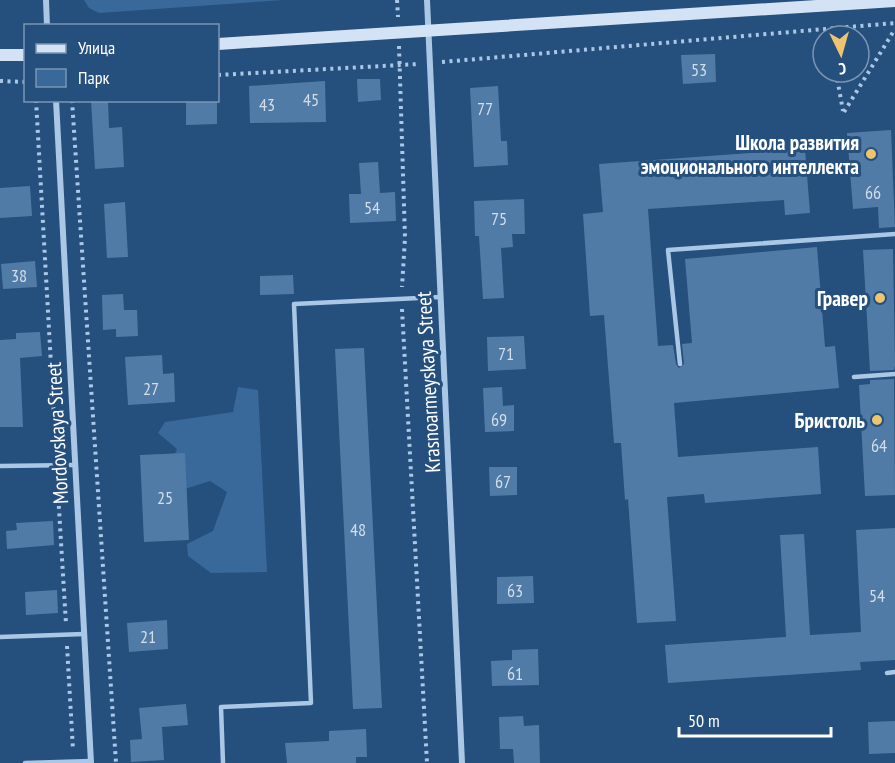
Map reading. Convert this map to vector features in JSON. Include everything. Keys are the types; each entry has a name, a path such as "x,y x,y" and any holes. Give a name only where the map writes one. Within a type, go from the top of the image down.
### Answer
{"main road":[{"path":"219,45 895,1"},
{"path":"0,55 24,55"}],"street":[{"path":"46,0 47,24"},
{"name":"Krasnoarmeyskaya Street","path":"427,0 462,763"},
{"name":"Mordovskaya Street","path":"56,102 91,762"}],"lane":[{"path":"680,364 668,250 895,234"},
{"path":"223,763 221,707 311,703 294,304 440,297"},
{"path":"854,377 895,374"},
{"path":"0,466 75,465"},
{"path":"0,637 84,633"},
{"path":"887,673 895,672"},
{"path":"25,763 91,762"}],"path":[{"path":"397,0 405,238 401,299 427,763"},
{"path":"871,25 895,23"},
{"path":"219,75 399,66 811,29"},
{"path":"871,68 895,29"},
{"path":"0,81 24,82"},
{"path":"838,84 844,112 861,84"},
{"path":"36,102 74,762"},
{"path":"72,102 116,763"}],"green space":[{"path":"84,0 284,0 99,13 89,8"},
{"path":"238,387 258,390 267,572 211,573 188,556 187,544 213,531 227,492 210,481 185,489 168,470 177,449 158,433 165,422 233,412"}],"building":[{"path":"715,54 716,82 683,84 681,55"},
{"path":"357,79 380,79 381,100 358,102"},
{"path":"325,81 326,122 250,123 249,86"},
{"path":"498,86 501,141 507,141 508,165 474,167 470,88"},
{"path":"91,102 108,102 109,128 122,127 124,167 95,169"},
{"path":"186,102 217,102 217,124 186,125"},
{"path":"891,130 895,227 879,228 878,207 853,209 847,133"},
{"path":"805,149 810,213 785,215 784,200 648,209 658,346 673,345 676,364 679,368 684,364 682,344 692,343 685,259 817,247 825,347 835,346 839,388 674,403 678,457 818,447 821,494 705,503 704,494 667,497 676,621 637,623 628,499 625,500 621,443 614,443 604,315 590,316 583,214 603,212 599,164"},
{"path":"378,162 380,193 395,192 396,221 350,223 349,194 361,194 359,163"},
{"path":"30,186 32,216 0,218 0,188"},
{"path":"524,199 525,234 512,234 513,247 501,248 504,298 483,299 479,236 475,236 474,201"},
{"path":"125,202 128,257 107,258 104,204"},
{"path":"893,249 895,365 894,370 870,371 863,250"},
{"path":"35,261 37,287 3,289 1,264"},
{"path":"293,275 294,294 260,295 260,276"},
{"path":"123,294 124,310 137,310 138,336 116,337 116,329 103,330 102,295"},
{"path":"40,332 42,356 20,358 23,427 0,427 0,340 16,339 16,333"},
{"path":"524,336 526,369 488,371 487,337"},
{"path":"364,348 382,708 353,709 335,349"},
{"path":"162,355 163,374 174,373 175,402 128,405 125,357"},
{"path":"894,379 895,495 865,496 859,385 870,384 870,380"},
{"path":"502,387 503,406 514,405 514,431 485,432 483,388"},
{"path":"185,453 189,540 144,542 140,455"},
{"path":"489,467 517,467 517,495 490,496"},
{"path":"53,521 54,545 7,549 6,531 17,530 16,523"},
{"path":"895,528 895,660 860,662 861,670 668,683 665,645 786,637 780,535 804,534 810,635 861,632 856,530"},
{"path":"533,576 534,603 497,604 497,577"},
{"path":"57,590 58,613 26,615 25,592"},
{"path":"167,620 168,649 129,652 127,623"},
{"path":"538,649 539,685 492,686 491,661 512,660 512,650"},
{"path":"186,704 188,725 162,727 164,760 131,762 130,740 142,739 139,708"},
{"path":"523,716 524,726 539,725 540,763 514,763 513,749 500,749 499,717"},
{"path":"895,721 895,753 869,754 868,722"},
{"path":"366,729 367,757 356,757 356,763 287,763 285,743 329,741 329,731"}],"place":[{"name":"Школа развития эмоционального интеллекта","path":"871,154"},
{"name":"Гравер","path":"880,298"},
{"name":"Бристоль","path":"877,420"}]}
